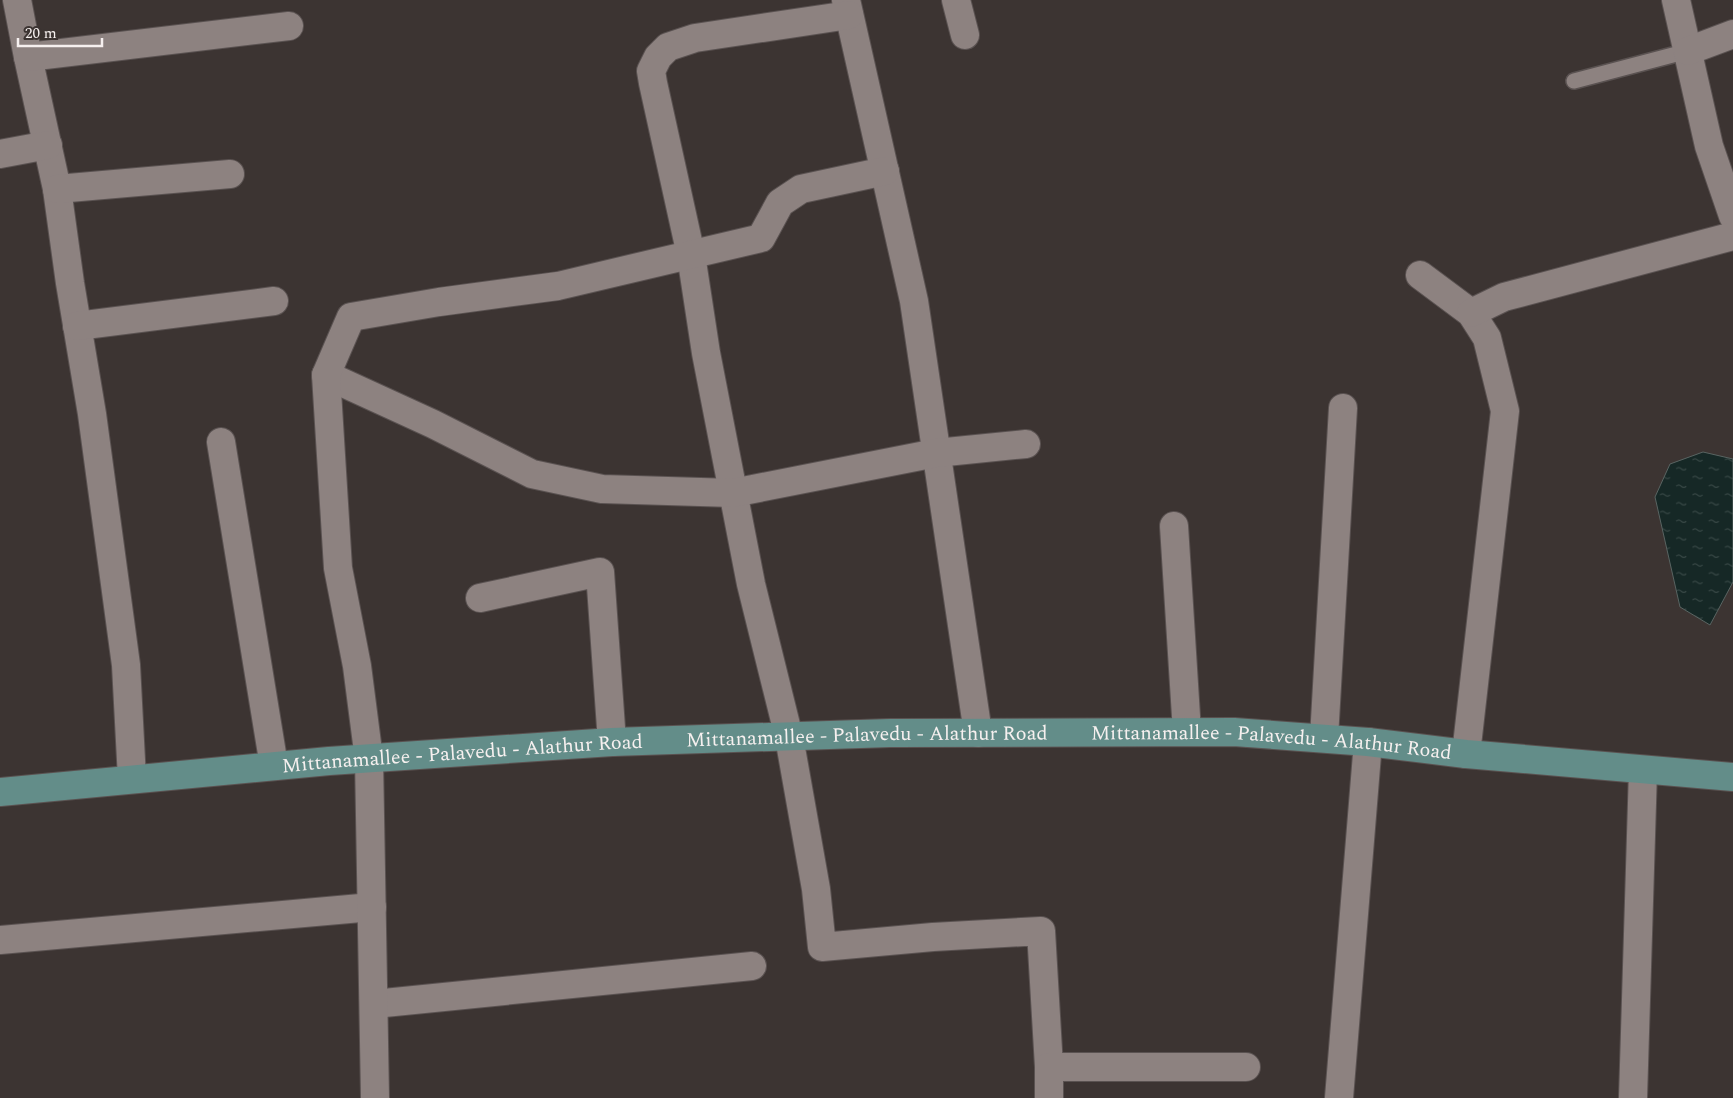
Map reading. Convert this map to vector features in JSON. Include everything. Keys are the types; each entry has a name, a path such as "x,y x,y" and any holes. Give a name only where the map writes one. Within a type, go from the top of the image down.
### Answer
{"street":[{"path":"17,0 58,189 77,326 92,414 126,665 132,779"},
{"path":"956,0 965,36"},
{"path":"1471,313 1504,296 1733,219 1709,146 1676,0"},
{"path":"978,733 914,301 847,7 695,38 668,48 658,57 651,70 653,83 691,255 706,353 750,584 789,736 816,889 822,947 933,937 1041,931 1049,1098"},
{"path":"28,57 289,26"},
{"path":"1688,51 1733,34"},
{"path":"0,154 48,145"},
{"path":"375,1098 369,759 357,666 338,568 326,375 351,317 439,302 558,286 760,238 780,203 801,189 885,171"},
{"path":"58,189 230,174"},
{"path":"1420,274 1471,313 1487,338 1505,411 1466,754"},
{"path":"77,326 274,302"},
{"path":"326,375 433,424 532,474 602,489 733,493 936,453 1026,444"},
{"path":"1324,738 1343,408"},
{"path":"221,442 274,766"},
{"path":"1174,526 1187,732"},
{"path":"480,598 600,572 612,742"},
{"name":"Mittanamallee - Palavedu - Alathur Road","path":"0,792 274,766 612,742 890,733 1234,732 1324,738 1466,754 1733,777"},
{"path":"1338,1098 1368,742"},
{"path":"1633,1098 1643,770"},
{"path":"0,940 372,907"},
{"path":"374,1004 752,966"},
{"path":"1048,1067 1246,1067"}],"lane":[{"path":"1574,81 1688,51"}],"water":[{"path":"1703,452 1733,459 1733,582 1710,625 1680,607 1655,497 1670,464"}]}
